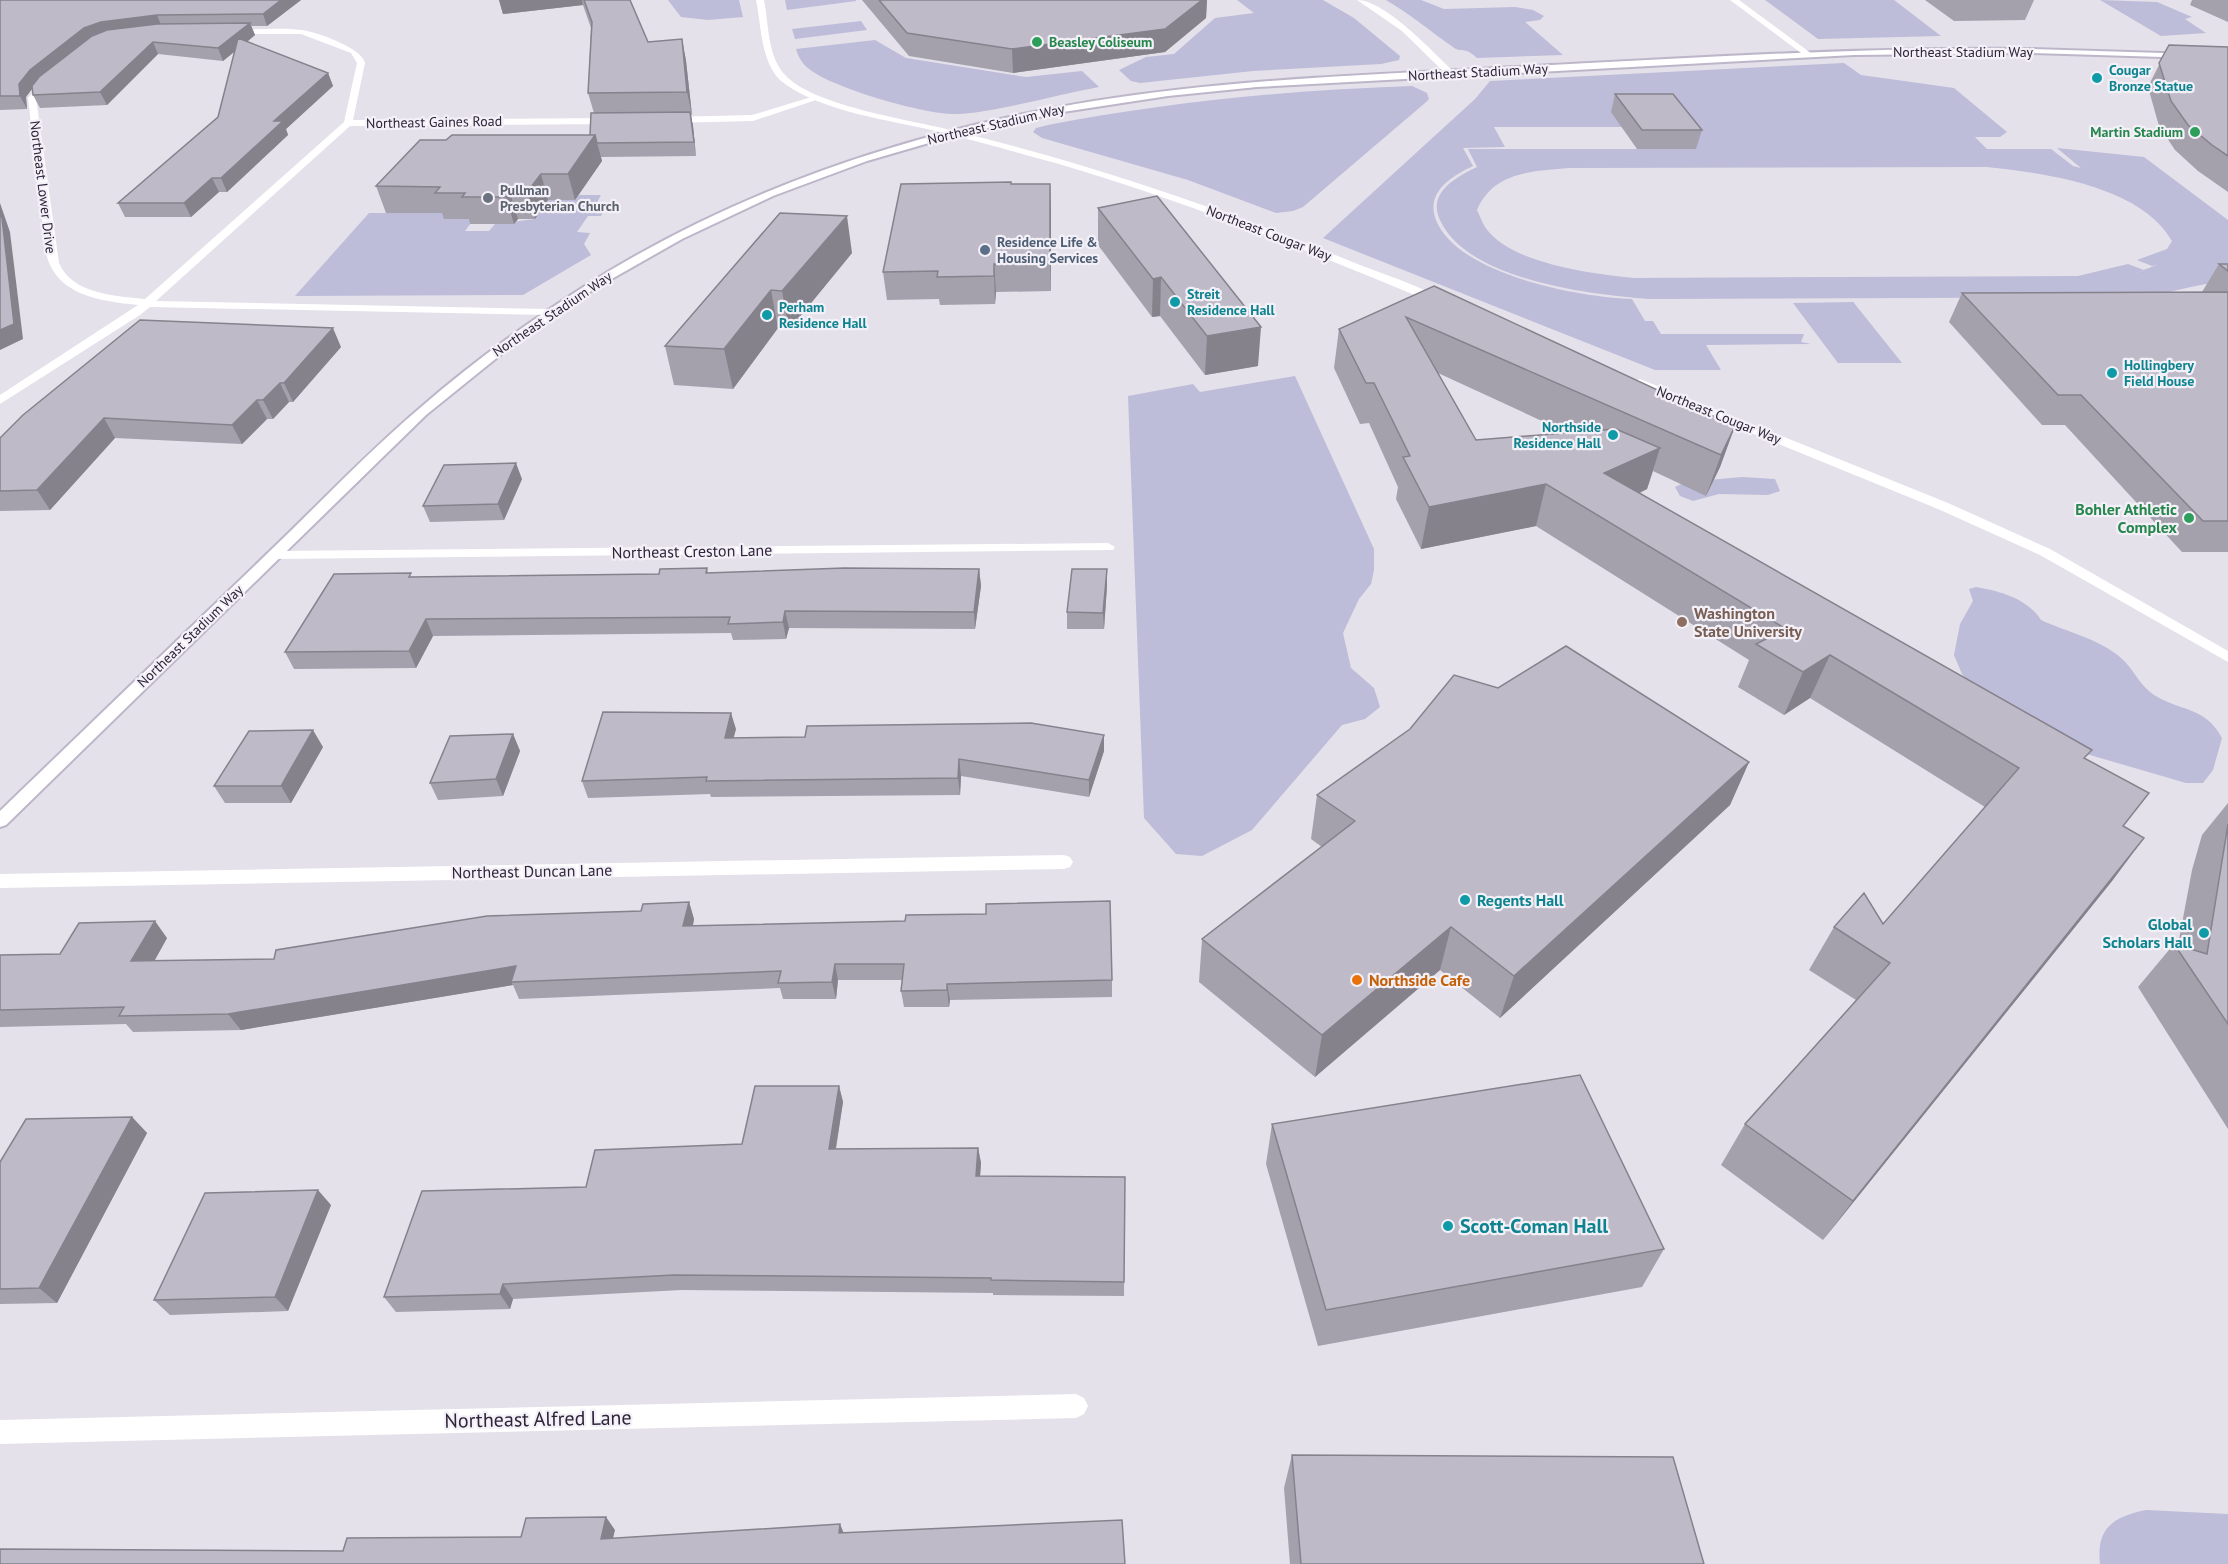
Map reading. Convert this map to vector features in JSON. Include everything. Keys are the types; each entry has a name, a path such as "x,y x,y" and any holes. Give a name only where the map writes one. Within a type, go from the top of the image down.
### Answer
{"street":[{"name":"Northeast Cougar Way","path":"760,0 771,58 777,70 784,80 818,98 954,133 1177,198 1290,240 1449,305"},
{"path":"1361,0 1405,29 1450,74"},
{"path":"1734,0 1808,54"},
{"path":"218,32 302,32 354,51 360,57 361,63 348,123"},
{"name":"Northeast Stadium Way","path":"0,820 422,412 467,373 549,312 629,262 732,209 843,165 954,133 1062,109 1167,93 1278,82 1808,54 1968,51 2228,57"},
{"name":"Northeast Lower Drive","path":"58,72 40,86 32,98 54,265 63,280 105,297 146,303 549,312"},
{"path":"656,120 753,118 818,98"},
{"name":"Northeast Gaines Road","path":"0,400 136,313 348,123 621,121"},
{"name":"Northeast Cougar Way","path":"1626,377 1942,506 2045,552 2228,657"},
{"name":"Northeast Creston Lane","path":"275,555 1108,547"},
{"name":"Northeast Duncan Lane","path":"0,881 1064,862"},
{"name":"Northeast Alfred Lane","path":"0,1432 1076,1406"}],"shaded area":[{"path":"668,0 739,0 743,17 708,20 681,17"},
{"path":"785,0 856,0 856,1 787,10"},
{"path":"1237,0 1323,0 1354,18 1400,56 1399,60 1381,64 1253,71 1140,83 1131,81 1119,70 1146,57 1174,54 1215,18 1254,13"},
{"path":"1386,0 1421,0 1444,9 1515,7 1533,10 1544,16 1540,20 1525,22 1563,55 1477,58 1469,52 1456,49"},
{"path":"1765,0 1894,0 1941,36 1818,39"},
{"path":"2100,0 2157,2 2192,17 2185,19 2206,33 2161,36"},
{"path":"861,21 867,30 795,39 792,29"},
{"path":"875,40 906,58 1026,77 1082,71 1099,87 993,110 945,114 886,101 827,80 805,66 796,49"},
{"path":"1844,63 1861,75 1954,88 2007,132 2000,137 1975,137 1987,149 2051,149 2073,166 2081,168 2057,148 2144,157 2228,220 2228,282 2143,297 1649,299 1565,288 1533,281 1476,257 1454,240 1440,220 1437,202 1440,194 1453,181 1477,167 1468,149 1696,149 1621,127 1494,127 1505,147 1463,148 1473,166 1442,186 1434,201 1434,210 1436,220 1449,239 1468,255 1494,269 1552,288 1582,294 1632,299 1645,321 1653,321 1661,334 1804,334 1801,342 1811,344 1706,345 1721,370 1655,370 1323,238 1475,99 1490,81","holes":["1987,167 2036,173 2090,186 2115,195 2138,207 2158,222 2172,241 2167,249 2137,260 2152,266 2157,265 2144,270 2128,264 2078,276 1633,278 1597,274 1553,265 1513,250 1497,240 1485,227 1477,210 1484,197 1503,181 1515,176 1555,169"]},
{"path":"1412,86 1427,93 1429,99 1303,207 1293,211 1276,213 1188,180 1042,138 1033,132 1036,128 1048,125 1184,104 1275,94"},
{"path":"579,195 601,195 595,206 607,206 601,216 588,216 577,232 590,233 584,244 591,255 523,295 295,296 369,213 449,213 474,219 465,231 489,231 495,224 535,219 548,200 575,200"},
{"path":"1854,302 1902,363 1838,363 1793,303"},
{"path":"1295,376 1374,549 1371,584 1359,599 1343,633 1351,668 1374,688 1380,707 1365,719 1342,725 1252,830 1202,856 1176,854 1144,818 1128,396 1193,384 1200,392"},
{"path":"1742,477 1775,479 1780,491 1768,495 1719,494 1693,501 1680,496 1675,487 1686,482"},
{"path":"1976,587 2012,597 2028,606 2041,620 2111,650 2124,661 2150,692 2207,719 2222,738 2213,770 2203,783 2186,783 2066,748 1982,699 1962,674 1954,655 1960,624 1973,601 1969,589"},
{"path":"2146,1510 2228,1514 2228,1564 2100,1564 2101,1541 2109,1526 2124,1516"}],"building":[{"path":"0,0 281,0 263,14 157,15 101,22 84,28 30,70 19,84 20,96 0,96"},
{"path":"584,0 630,0 648,42 682,39 687,92 588,93 592,22"},
{"path":"879,0 1202,0 1165,29 1012,49 907,33"},
{"path":"250,23 218,48 153,42 100,92 33,95 32,86 39,77 92,36 107,30 157,24"},
{"path":"238,38 328,73 274,121 283,121 221,178 212,178 184,203 118,203 218,117"},
{"path":"2169,45 2228,47 2228,156 2188,125 2171,101 2159,63"},
{"path":"1615,94 1673,94 1702,130 1642,130"},
{"path":"690,112 694,142 597,143 595,135 590,135 591,113"},
{"path":"452,135 595,135 568,174 541,174 527,192 510,193 506,197 462,197 465,193 435,193 440,187 376,186 420,140 446,140"},
{"name":"Residence Life & Housing Services","path":"1011,182 1011,184 1050,184 1050,263 994,264 994,276 937,277 938,271 883,272 901,184"},
{"path":"1157,196 1261,327 1207,336 1161,277 1153,279 1098,208"},
{"path":"0,212 14,324 0,330"},
{"path":"780,213 847,216 782,291 771,290 724,349 665,346"},
{"path":"2219,264 2228,264 2228,271"},
{"path":"1434,286 1735,426 1721,455 1406,317 1476,440 1616,429 1660,448 1604,473 2092,750 2084,758 2149,793 2123,826 2144,838 1853,1201 1745,1124 1890,963 1834,927 1864,893 1883,924 2019,768 1830,655 1803,672 1756,644 1786,629 1546,484 1429,507 1403,457 1410,456 1374,383 1366,383 1339,329"},
{"path":"2228,292 2228,521 2203,521 2081,395 2058,395 1962,293"},
{"path":"140,320 333,328 284,383 280,383 263,400 257,400 232,425 104,418 37,490 0,491 0,438 23,415"},
{"path":"516,463 498,504 423,506 444,465"},
{"path":"707,568 706,573 844,568 979,569 974,612 785,611 783,622 728,624 730,617 426,619 409,651 285,652 334,574 411,573 409,577 659,574 660,569"},
{"path":"1072,569 1107,569 1103,613 1067,612"},
{"path":"1566,646 1749,762 1514,976 1451,927 1322,1035 1202,939 1355,821 1317,795 1410,729 1454,675 1498,688"},
{"path":"603,712 731,713 725,738 805,737 807,726 1031,723 1104,735 1089,780 959,759 958,778 706,781 707,777 582,781"},
{"path":"313,730 281,786 214,786 249,731"},
{"path":"513,734 496,779 430,783 450,736"},
{"path":"2228,824 2228,1024 2174,944 2207,954"},
{"path":"1110,901 1112,980 947,984 947,990 901,991 904,964 835,964 832,982 778,983 781,971 511,982 516,966 228,1014 119,1016 124,1007 0,1010 0,955 60,954 79,923 155,921 131,961 274,959 276,950 487,916 641,911 643,904 689,902 683,926 905,921 906,915 986,914 986,904"},
{"name":"Scott-Coman Hall","path":"1580,1075 1664,1249 1326,1310 1272,1124"},
{"path":"755,1086 839,1086 829,1149 978,1148 976,1176 1125,1177 1124,1282 991,1280 991,1278 674,1275 503,1284 500,1294 384,1297 422,1191 586,1187 595,1150 742,1144"},
{"path":"132,1117 39,1288 0,1289 0,1162 26,1119"},
{"path":"318,1190 275,1297 154,1300 205,1193"},
{"path":"1292,1455 1673,1457 1704,1564 1301,1564"},
{"path":"606,1517 601,1539 840,1524 839,1533 1122,1520 1125,1564 0,1564 0,1549 343,1551 347,1538 521,1537 526,1518"}],"place":[{"name":"Beasley Coliseum","path":"1037,42"},
{"name":"Cougar Bronze Statue","path":"2097,78"},
{"name":"Martin Stadium","path":"2195,132"},
{"name":"Pullman Presbyterian Church","path":"488,198"},
{"name":"Residence Life & Housing Services","path":"985,250"},
{"name":"Streit Residence Hall","path":"1175,302"},
{"name":"Perham Residence Hall","path":"767,315"},
{"name":"Hollingbery Field House","path":"2112,373"},
{"name":"Northside Residence Hall","path":"1613,435"},
{"name":"Bohler Athletic Complex","path":"2189,518"},
{"name":"Washington State University","path":"1682,622"},
{"name":"Regents Hall","path":"1465,900"},
{"name":"Global Scholars Hall","path":"2204,933"},
{"name":"Northside Cafe","path":"1357,980"},
{"name":"Scott-Coman Hall","path":"1448,1226"}]}
